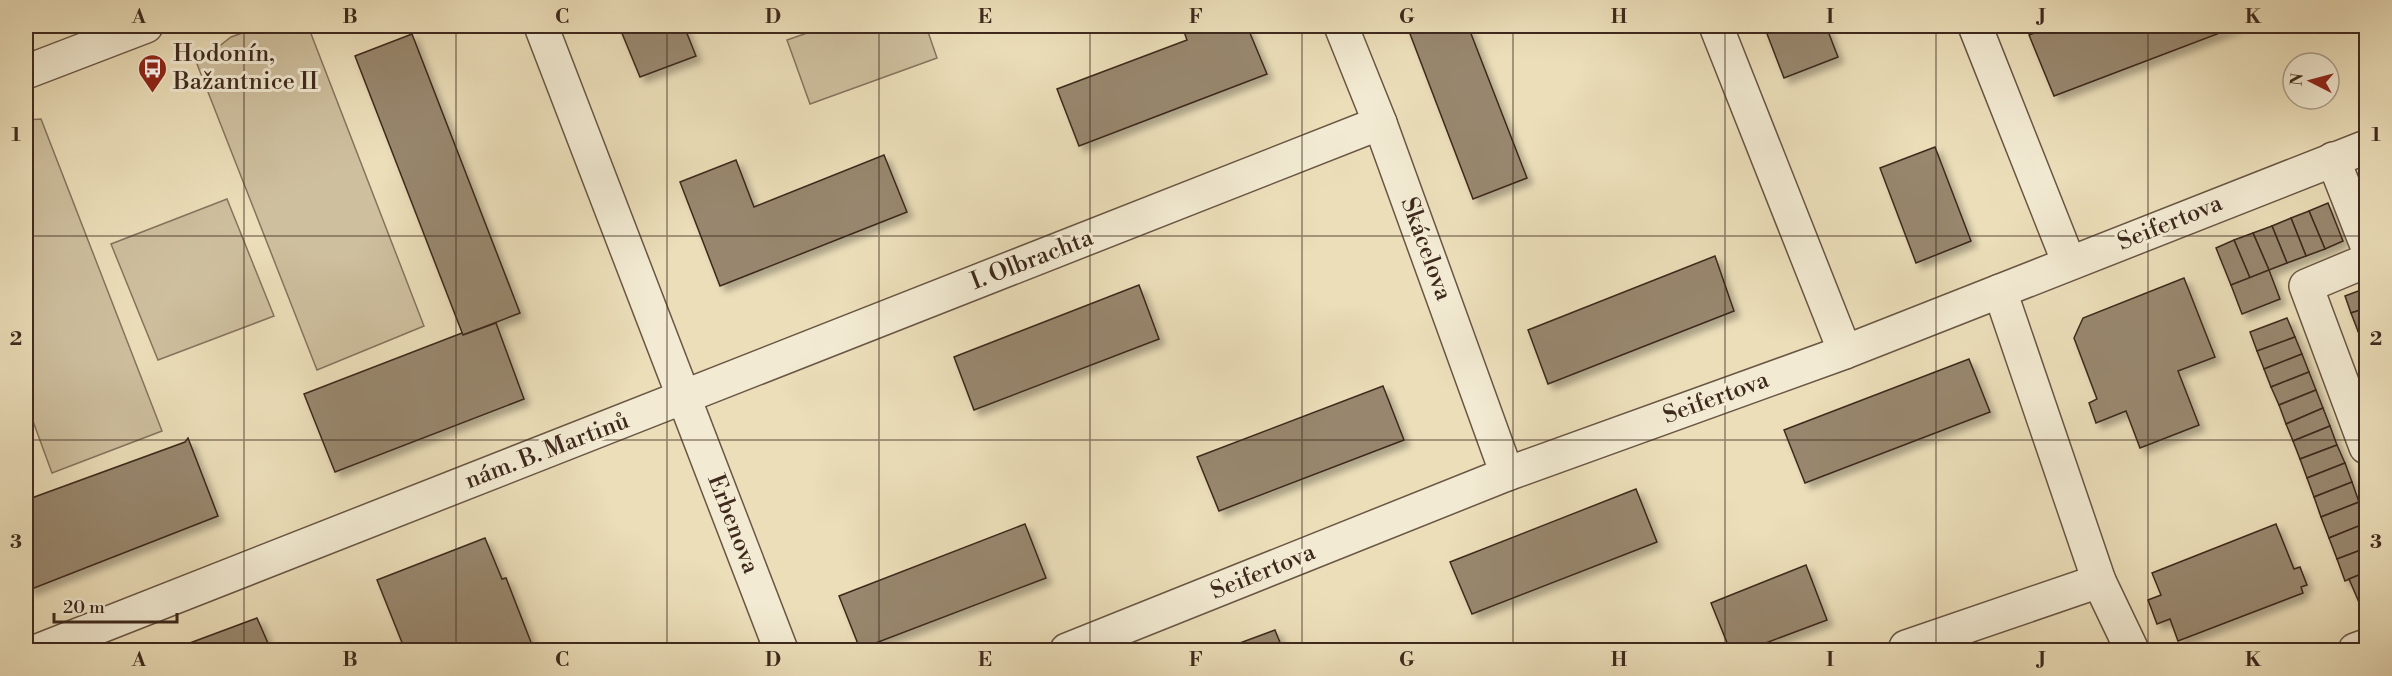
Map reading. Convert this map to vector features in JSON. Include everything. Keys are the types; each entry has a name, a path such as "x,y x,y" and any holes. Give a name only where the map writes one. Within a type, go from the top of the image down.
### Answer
{"street":[{"path":"26,72 146,26"},
{"path":"542,26 684,397"},
{"name":"Skácelova","path":"1341,26 1380,123 1507,474"},
{"path":"1716,26 1845,352"},
{"path":"1975,26 2069,263"},
{"name":"I. Olbrachta","path":"684,397 1380,123"},
{"name":"Seifertova","path":"1067,651 1507,474 1845,352 2367,147"},
{"path":"2333,159 2367,243"},
{"path":"2367,261 2306,286 2367,447"},
{"path":"2000,291 2099,581 2132,651"},
{"name":"nám. B. Martinů","path":"40,651 684,397"},
{"name":"Erbenova","path":"684,397 781,651"},
{"path":"1905,651 1906,647 2099,581"},
{"path":"2355,651 2367,646"}],"shaded area":[{"path":"262,26 308,26 424,326 317,370 197,64 231,37"},
{"path":"827,26 926,26 937,58 810,104 787,40"},
{"path":"41,119 162,431 52,473 26,402 26,120"},
{"path":"227,199 274,316 158,360 111,244"}],"building":[{"path":"619,26 684,26 696,56 640,77"},
{"path":"1182,26 1247,26 1267,74 1079,146 1057,89 1187,40"},
{"path":"1407,26 1468,26 1527,178 1473,199"},
{"path":"1764,26 1826,26 1838,57 1784,78"},
{"path":"2053,26 2238,26 2054,96 2029,35"},
{"path":"412,34 520,313 463,335 355,56"},
{"path":"1935,147 1971,241 1916,263 1880,168"},
{"path":"884,155 907,212 720,286 680,182 736,160 754,207"},
{"path":"2328,203 2343,241 2325,249 2309,211"},
{"path":"2309,211 2325,249 2306,256 2291,218"},
{"path":"2291,218 2306,256 2287,263 2272,226"},
{"path":"2272,226 2287,263 2269,270 2253,233"},
{"path":"2253,233 2269,270 2250,278 2234,240"},
{"path":"2234,240 2250,278 2231,285 2216,248"},
{"path":"1715,256 1734,311 1548,384 1528,330"},
{"path":"2269,270 2280,299 2242,314 2231,285"},
{"path":"2184,278 2215,357 2178,371 2199,425 2140,448 2126,411 2096,423 2089,403 2097,399 2074,338 2083,318"},
{"path":"1139,285 1159,339 974,410 954,357"},
{"path":"2366,288 2366,308 2351,313 2345,296"},
{"path":"2366,308 2366,328 2358,331 2351,313"},
{"path":"2287,318 2295,337 2257,351 2250,332"},
{"path":"496,323 524,399 335,472 304,394 462,333 463,335"},
{"path":"2366,328 2366,347 2365,348 2358,331"},
{"path":"2295,337 2302,354 2264,369 2257,351"},
{"path":"2302,354 2309,372 2271,387 2264,369"},
{"path":"1969,359 1990,412 1805,483 1784,430"},
{"path":"2309,372 2316,390 2279,405 2271,387"},
{"path":"1383,386 1404,440 1219,511 1197,457"},
{"path":"2316,390 2323,408 2286,424 2279,405"},
{"path":"2323,408 2330,426 2293,441 2286,424"},
{"path":"2330,426 2337,445 2300,459 2293,441"},
{"path":"188,438 218,516 29,590 26,581 26,503 29,499 185,442"},
{"path":"2337,445 2345,463 2307,478 2300,459"},
{"path":"2345,463 2352,482 2314,497 2307,478"},
{"path":"2352,482 2359,502 2321,517 2314,497"},
{"path":"1636,489 1657,542 1472,614 1450,562"},
{"path":"2359,502 2366,523 2329,538 2321,517"},
{"path":"2366,523 2366,548 2337,559 2329,538"},
{"path":"1025,524 1046,578 860,649 839,596"},
{"path":"2276,524 2294,569 2300,567 2307,585 2301,587 2303,593 2178,641 2170,619 2157,624 2148,600 2161,595 2152,573"},
{"path":"485,538 502,579 506,578 534,650 427,650 424,643 405,650 377,580"},
{"path":"2366,548 2366,572 2345,581 2337,559"},
{"path":"1806,565 1827,620 1747,650 1730,650 1711,603"},
{"path":"2366,572 2366,613 2364,614 2349,579"},
{"path":"257,618 271,650 171,650"},
{"path":"1275,630 1283,650 1221,650"},
{"path":"2093,645 2095,650 2075,650"}],"place":[{"name":"Hodonín, Bažantnice II","path":"152,94"}]}
